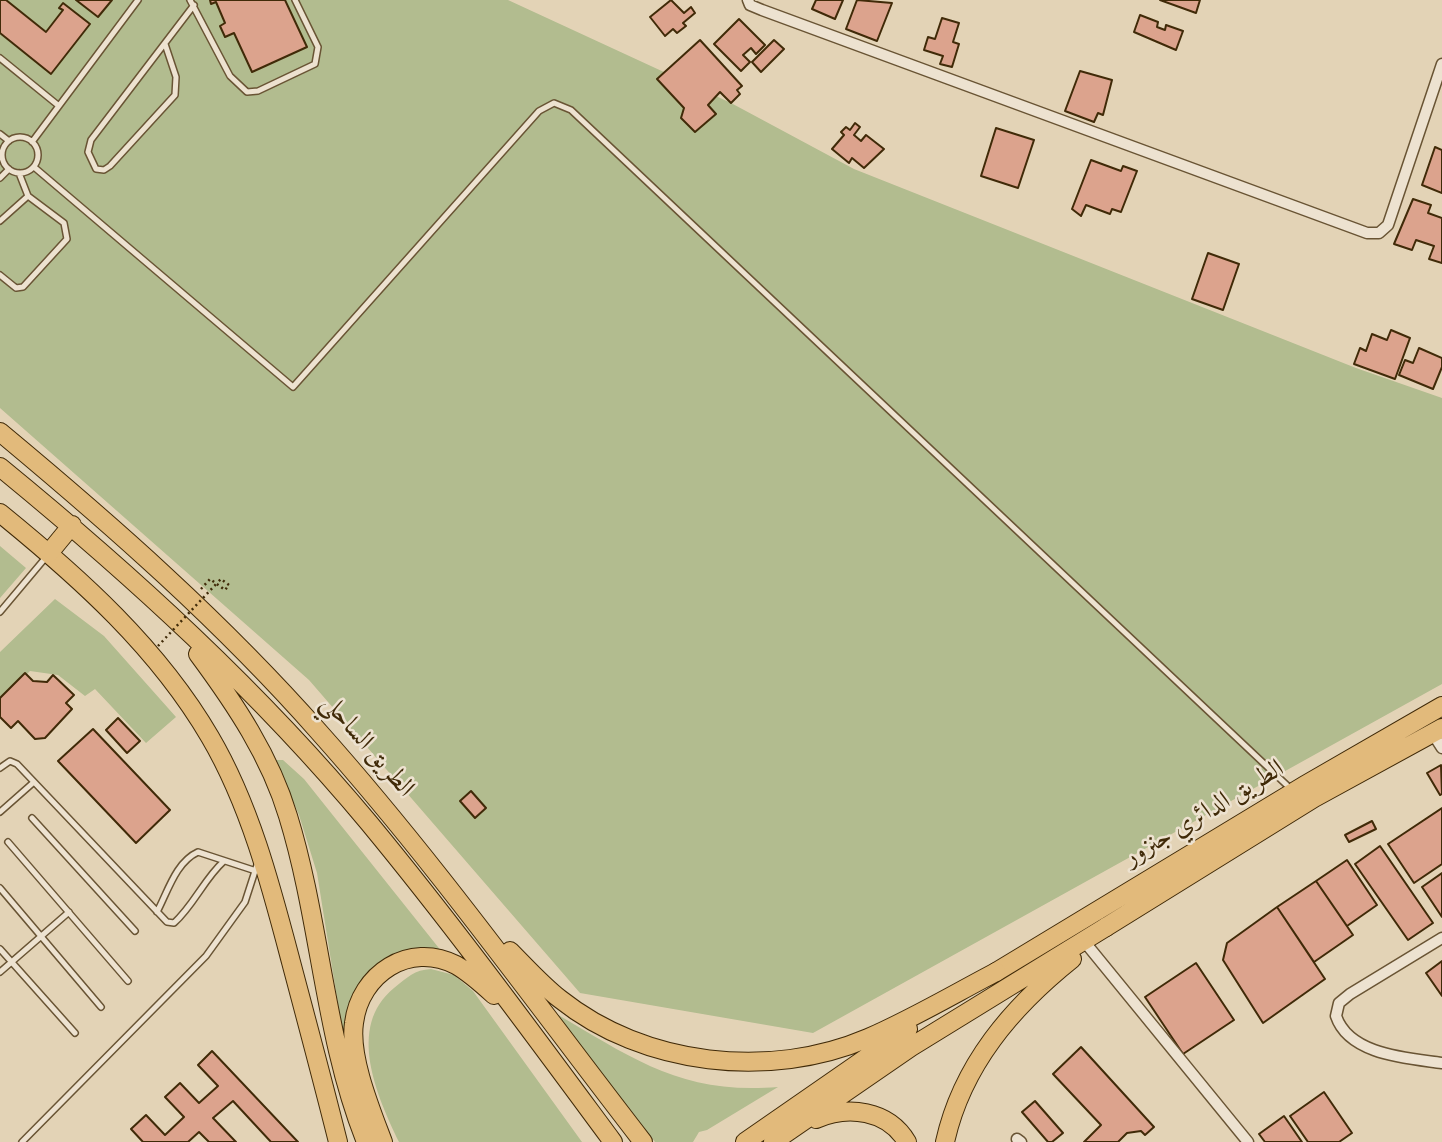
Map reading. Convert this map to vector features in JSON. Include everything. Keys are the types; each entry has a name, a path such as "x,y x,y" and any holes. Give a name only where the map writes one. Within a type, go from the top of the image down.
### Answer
{"main road":[{"name":"الطريق الساحلي","path":"0,432 177,585 265,673 370,791 473,917 643,1142"},
{"name":"الطريق الساحلي","path":"0,467 72,525 161,603 306,752 368,821 526,1024 613,1142"},
{"path":"0,513 49,553 115,615 191,706 228,770 258,863 338,1142"},
{"path":"49,553 72,525"},
{"path":"161,603 229,696 259,746 288,814 306,881 340,1059 366,1142"},
{"name":"الطريق الدائري جنزور","path":"996,972 1293,792 1442,706"},
{"name":"الطريق الدائري جنزور","path":"1106,927 1314,798 1439,737"},
{"path":"473,917 561,1000 611,1031 669,1054 722,1061 774,1061 828,1052 869,1038 996,972"},
{"path":"945,1142 963,1087 985,1047 1008,1017 1046,979 1088,946 1106,927"},
{"path":"780,1137 911,1047 1106,927"},
{"path":"383,1142 356,1054 353,1025 358,1002 369,982 386,967 404,959 429,958 454,965 479,981 526,1024"},
{"path":"745,1142 851,1067 996,972"},
{"path":"780,1137 827,1114 848,1110 890,1122 907,1142"}],"street":[{"path":"748,0 750,5 762,10 1367,233 1379,233 1388,225 1442,64"},
{"path":"1442,938 1350,994 1339,1003 1336,1016 1353,1041 1387,1054 1442,1063"},
{"path":"1088,946 1248,1142"}],"lane":[{"path":"32,142 138,0"},
{"path":"165,44 176,77 174,95 110,166 104,170 96,169 88,152 91,141 165,44 192,3 230,76 247,92 258,91 315,64 318,47 295,0"},
{"path":"0,58 59,106"},
{"path":"34,167 293,387 539,111 554,103 571,110 1293,792"},
{"path":"0,134 9,141"},
{"path":"20,138 32,142 38,155 34,167 19,173 9,169 2,155 9,141 20,138"},
{"path":"0,178 9,169"},
{"path":"0,275 16,288 23,287 67,239 64,223 28,196 19,173"},
{"path":"0,221 28,196"},
{"path":"0,612 49,553"},
{"path":"0,768 10,761 17,764 167,922 174,923 224,861"},
{"path":"0,812 34,782"},
{"path":"32,818 135,931"},
{"path":"8,842 128,981"},
{"path":"22,1142 206,956 245,901 258,863 224,861 198,852 187,857 158,912"},
{"path":"0,888 102,1007"},
{"path":"0,972 68,912"},
{"path":"0,949 75,1033"}],"path":[{"path":"158,646 218,582 221,579 229,585 225,590 211,579"}],"green space":[{"path":"0,0 508,0 731,103 854,169 1356,368 1442,398 1442,684 813,1033 580,993 309,680 0,408"},
{"path":"0,546 26,568 0,598"},
{"path":"55,599 104,636 176,717 146,743 95,689 85,696 58,675 30,671 0,701 0,652"},
{"path":"275,760 283,760 304,779 442,952 408,950 386,959 349,1010 344,1042 317,873 299,815"},
{"path":"431,969 454,975 473,991 582,1142 399,1142 382,1104 370,1062 371,1022 380,1004 394,988 407,977"},
{"path":"555,1013 635,1059 686,1079 744,1088 778,1087 707,1130 699,1132 693,1142 655,1142"}],"building":[{"path":"0,0 6,0 46,32 63,10 59,8 63,3 90,24 51,74 0,33"},
{"path":"76,0 112,0 98,17"},
{"path":"210,0 285,0 307,47 252,72 234,33 225,37 220,26 225,23 216,2 211,4"},
{"path":"671,0 684,13 691,7 695,13 683,23 686,26 677,33 673,29 665,36 650,17"},
{"path":"816,0 843,0 835,19 812,9"},
{"path":"857,0 892,3 877,41 846,29"},
{"path":"1160,0 1200,0 1196,13"},
{"path":"1140,15 1158,22 1157,27 1165,30 1166,25 1183,31 1176,50 1134,32"},
{"path":"942,18 959,23 953,42 959,44 952,67 940,64 943,56 924,50 928,37 935,39"},
{"path":"739,19 765,45 756,54 751,48 743,55 750,62 741,71 714,44"},
{"path":"700,40 742,86 737,90 740,94 731,103 720,92 708,105 716,114 695,132 681,118 684,108 657,79"},
{"path":"774,40 784,49 761,72 752,62"},
{"path":"1080,71 1112,80 1103,115 1098,113 1094,122 1065,111"},
{"path":"855,123 860,127 854,135 861,141 866,135 884,149 864,168 852,158 849,163 832,149 844,135 841,132 846,127 850,130"},
{"path":"996,128 1034,140 1018,188 981,176"},
{"path":"1435,147 1442,150 1442,193 1422,185"},
{"path":"1091,160 1121,171 1123,166 1137,171 1121,212 1112,209 1110,214 1086,205 1081,216 1072,209"},
{"path":"1413,199 1431,205 1428,213 1442,218 1442,263 1429,259 1434,246 1416,240 1412,250 1394,244"},
{"path":"1208,253 1239,264 1223,310 1192,299"},
{"path":"1391,330 1410,338 1395,379 1354,364 1360,348 1366,351 1372,334 1387,340"},
{"path":"1419,348 1442,358 1442,367 1433,389 1399,375 1405,360 1413,363"},
{"path":"25,673 33,681 47,682 53,675 74,695 66,703 72,709 45,738 35,739 18,721 11,728 0,717 0,698"},
{"path":"118,718 140,741 127,753 106,730"},
{"path":"93,729 170,810 136,843 58,761"},
{"path":"1441,765 1442,794 1440,795 1427,773"},
{"path":"471,791 486,808 475,818 460,801"},
{"path":"1442,808 1442,864 1414,883 1388,844"},
{"path":"1372,821 1376,829 1349,842 1345,835"},
{"path":"1380,846 1433,923 1408,940 1355,864"},
{"path":"1347,860 1377,905 1347,926 1316,881"},
{"path":"1442,873 1442,917 1422,887"},
{"path":"1316,881 1353,935 1314,962 1277,907"},
{"path":"1277,907 1325,979 1263,1023 1223,960 1227,943"},
{"path":"1442,961 1442,996 1426,973"},
{"path":"1196,963 1234,1020 1183,1054 1145,997"},
{"path":"1081,1047 1154,1127 1145,1135 1141,1131 1127,1133 1118,1142 1084,1142 1101,1125 1053,1074"},
{"path":"212,1051 298,1142 271,1142 233,1101 213,1118 236,1142 209,1142 199,1132 188,1142 143,1142 131,1129 146,1115 165,1135 184,1117 165,1097 180,1083 199,1103 218,1086 198,1065"},
{"path":"1324,1092 1352,1133 1339,1142 1308,1142 1290,1116"},
{"path":"1035,1101 1063,1133 1052,1142 1048,1142 1022,1112"},
{"path":"1284,1116 1302,1142 1265,1142 1259,1134"}]}
